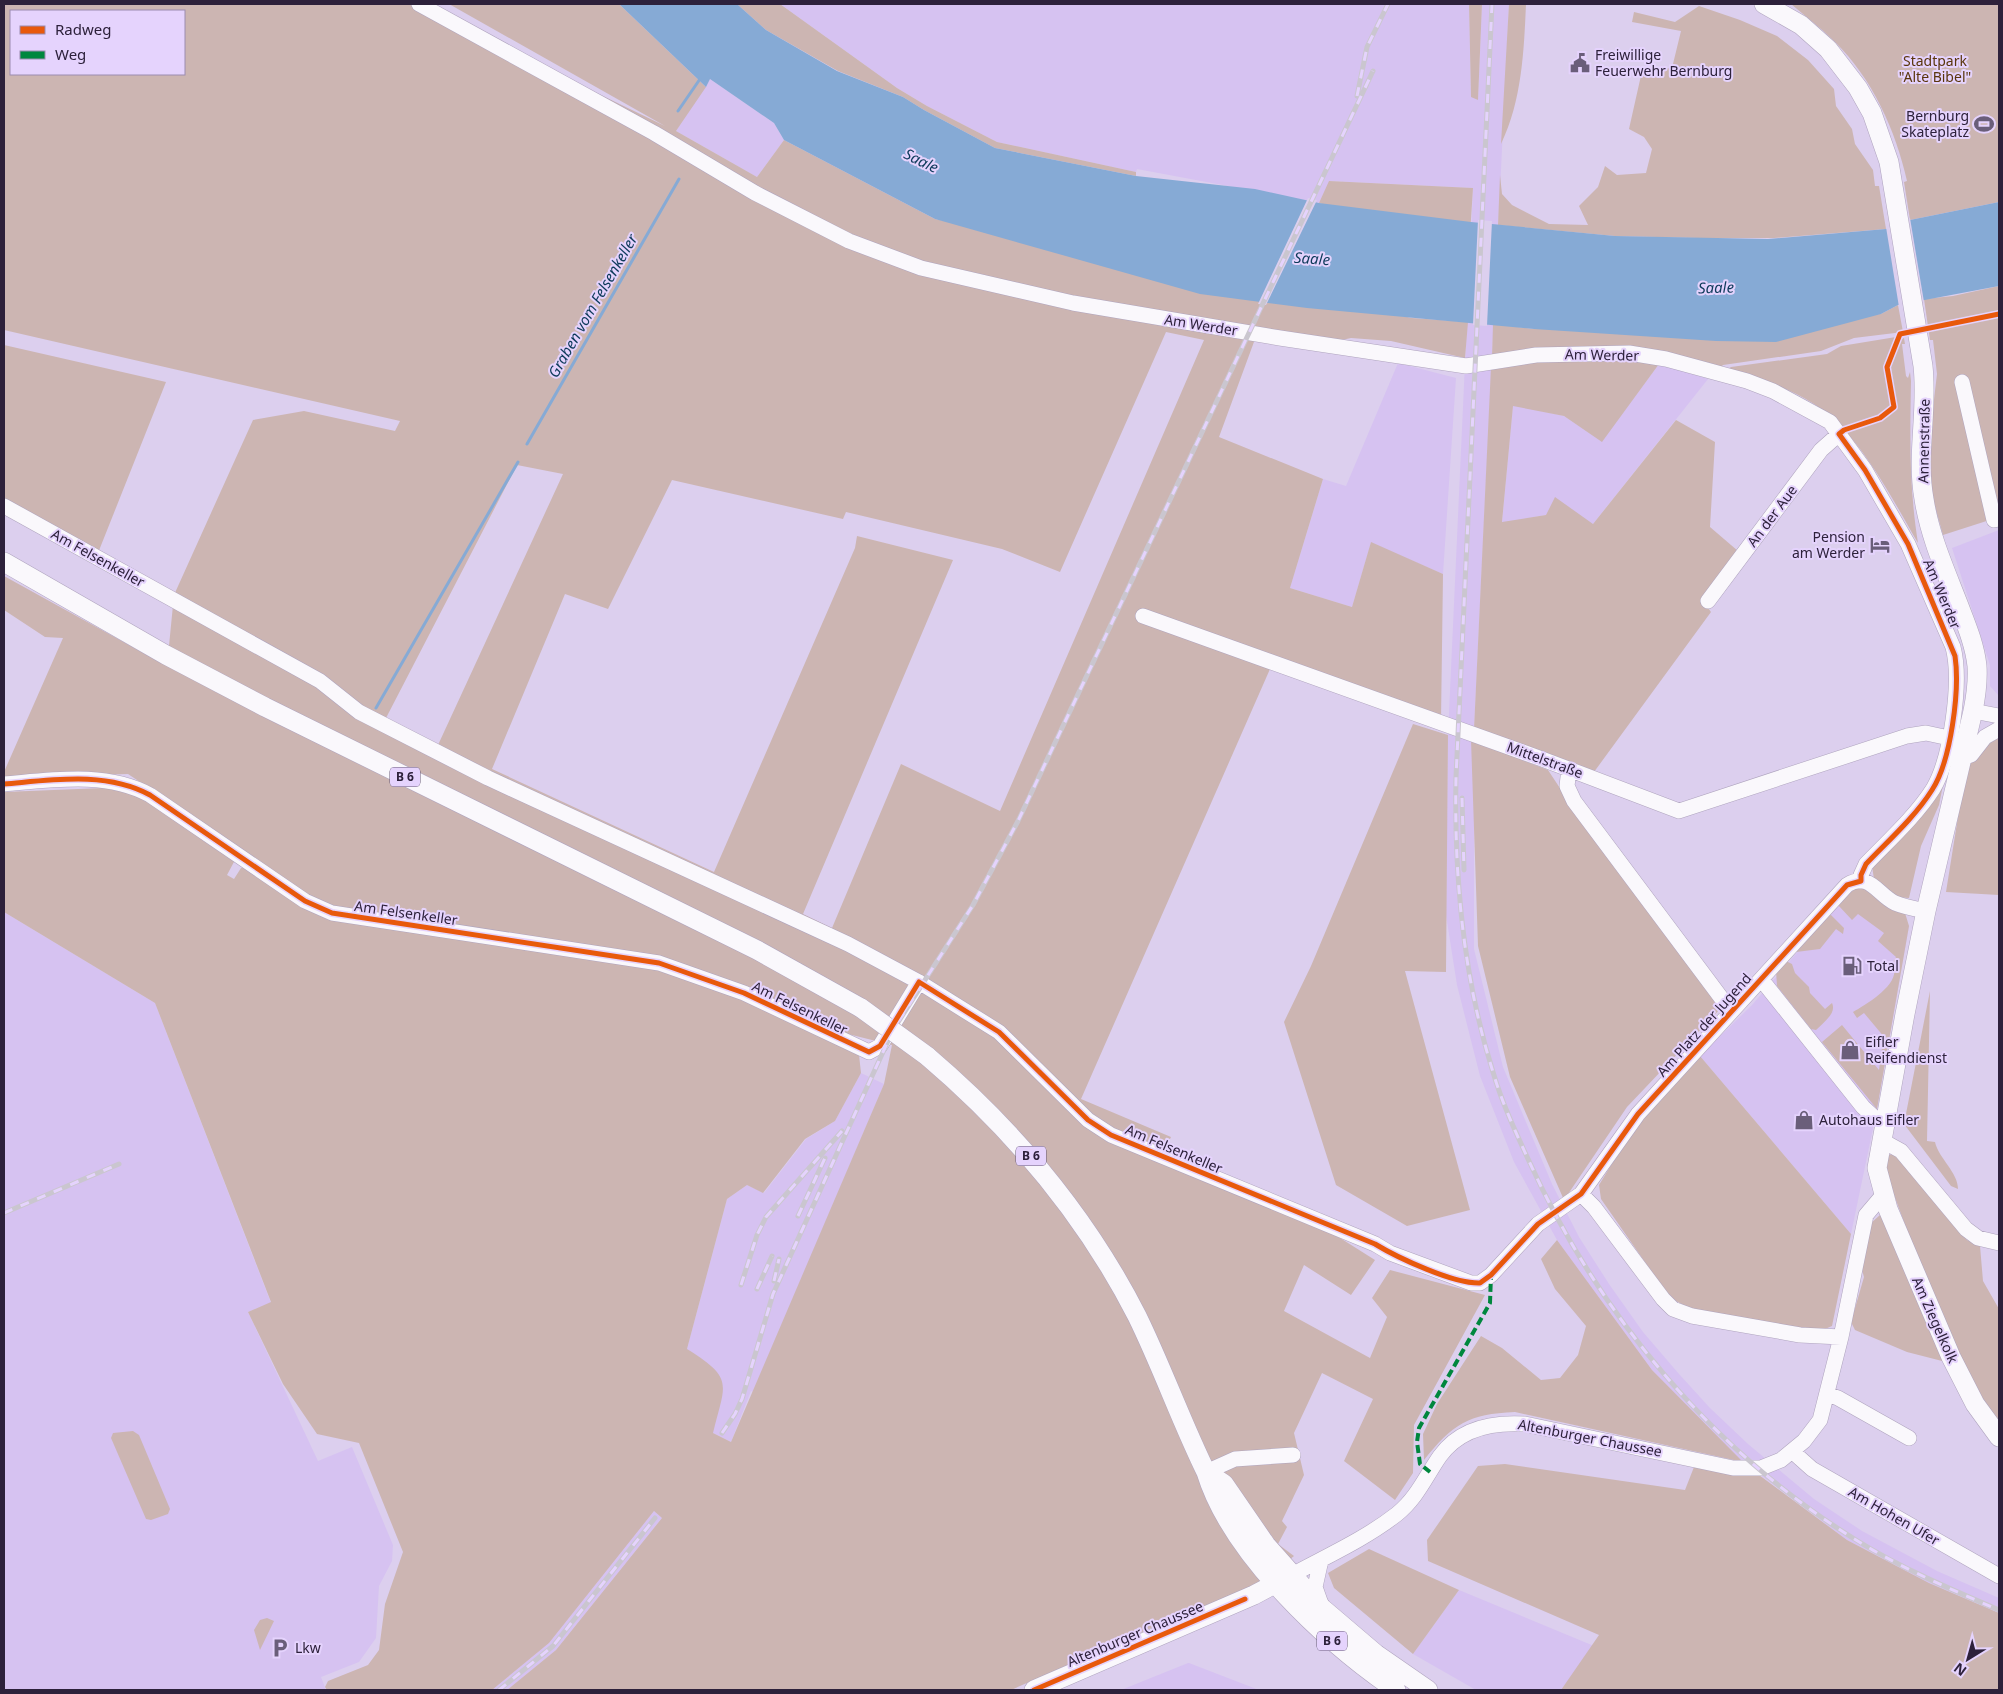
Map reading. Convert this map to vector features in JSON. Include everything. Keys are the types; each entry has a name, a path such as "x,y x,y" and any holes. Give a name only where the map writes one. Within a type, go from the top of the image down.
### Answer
{"main road":[{"name":"Annenstraße","path":"1764,4 1800,25 1828,49 1864,98 1878,128 1893,183 1924,378 1921,472 1924,499 1934,540 1974,648 1977,680 1973,711"},
{"name":"B 6","path":"11,566 265,707 757,950 860,1008 927,1056 972,1095 1026,1150 1062,1195 1091,1237 1137,1318 1206,1472 1212,1491 1234,1528 1284,1580 1322,1608 1376,1654 1428,1690"},
{"path":"1883,1195 1878,1168 1883,1131 1926,911 1973,711"},
{"name":"Am Ziegelkolk","path":"1883,1195 1923,1294 1961,1380 1982,1415 1999,1437"},
{"name":"B 6","path":"1284,1580 1302,1613 1334,1644 1396,1690"},
{"name":"Altenburger Chaussee","path":"1034,1690 1284,1580"}],"street":[{"name":"Am Werder","path":"419,4 654,133 755,193 849,242 921,268 1073,303 1466,366 1536,355 1630,353 1666,359 1747,381 1773,391 1824,418 1839,434 1865,470 1899,527 1953,646 1956,663 1957,686 1949,738 1938,780 1926,799 1866,864 1861,875 1862,881"},
{"path":"1962,382 1994,520 1999,519"},
{"name":"An der Aue","path":"1708,601 1821,450 1839,434"},
{"name":"Am Felsenkeller","path":"4,506 320,680 359,712 384,726 488,778 848,944 919,982 999,1032 1088,1120 1111,1135 1460,1281 1480,1283"},
{"name":"Mittelstraße","path":"1143,616 1569,769 1679,812 1907,736 1926,733 1949,738"},
{"path":"1973,711 1999,716"},
{"path":"1962,758 1971,755 1985,737 1999,729"},
{"path":"1569,769 1567,786 1574,801 1731,1011"},
{"name":"Am Felsenkeller","path":"4,784 91,780 128,784 150,795 304,901 332,913 659,963 744,993 869,1052 880,1046 919,982"},
{"path":"1862,881 1868,882 1896,903 1926,911"},
{"name":"Am Platz der Jugend","path":"1480,1283 1491,1275 1538,1224 1581,1194 1638,1114 1847,886 1862,881"},
{"name":"Am Platz der Jugend","path":"1760,979 1863,1107 1876,1119 1883,1131 1966,1229 1978,1238 1999,1243"},
{"path":"1581,1194 1594,1207 1662,1299 1673,1309 1692,1316 1800,1335 1841,1337"},
{"name":"Altenburger Chaussee","path":"1284,1580 1399,1513 1416,1494 1441,1455 1458,1438 1478,1428 1494,1424 1525,1424 1733,1468 1761,1468 1782,1460 1793,1452 1816,1427 1827,1394 1841,1337 1866,1215 1883,1195"},
{"path":"1827,1394 1838,1398 1909,1438"},
{"name":"Am Hohen Ufer","path":"1793,1452 1812,1469 1999,1576"},
{"path":"1206,1472 1235,1459 1293,1455"},
{"path":"1321,1560 1315,1587 1322,1608"}],"shaded area":[{"path":"780,4 1469,4 1471,96 1478,100 1482,4 1509,4 1474,729 1474,949 1503,1067 1552,1184 1579,1237 1643,1332 1679,1374 1710,1408 1748,1444 1814,1499 1862,1531 1937,1571 1999,1598 1999,1613 1929,1583 1847,1540 1743,1462 1675,1394 1652,1370 1557,1240 1514,1162 1480,1076 1457,985 1446,915 1448,735 1473,188 1330,181 1319,203 1137,169 1136,172 997,142 927,106 897,88"},
{"path":"710,79 774,123 784,140 757,177 676,131"},
{"path":"1398,363 1456,378 1443,574 1371,543 1352,607 1290,588 1323,479 1346,486"},
{"path":"1659,364 1708,379 1593,524 1546,515 1502,523 1513,405 1564,416 1602,441"},
{"path":"1999,530 1999,696 1990,686 1990,665 1952,548"},
{"path":"1855,888 1909,926 1877,1109 1851,1234 1700,1056 1752,1005 1838,905"},
{"path":"4,912 155,1003 271,1303 248,1312 318,1461 352,1447 393,1545 392,1561 379,1586 376,1638 359,1662 321,1677 326,1690 4,1690"},
{"path":"861,1073 884,1084 754,1392 751,1391 731,1442 713,1433 687,1349 727,1199 747,1185 764,1193 806,1139 835,1121"},
{"path":"654,1511 662,1518 556,1650 507,1690 492,1690 549,1643"},
{"path":"1459,1590 1594,1646 1561,1690 1476,1690 1413,1654"},
{"path":"1189,1663 1259,1690 1121,1690"}],"green space":[{"path":"4,4 413,4 665,126 449,4 619,4 706,87 676,131 757,177 784,140 935,219 1412,318 1468,322 1465,358 1391,341 1351,338 1337,341 1258,331 1219,437 1323,479 1290,588 1352,607 1371,542 1443,574 1441,720 1270,669 1081,1099 1171,1137 1159,1161 1321,1226 1375,1260 1351,1295 1304,1265 1284,1311 1370,1358 1387,1317 1372,1298 1390,1270 1485,1295 1414,1425 1413,1473 1395,1500 1344,1461 1373,1399 1322,1373 1294,1433 1304,1475 1282,1521 1287,1527 1278,1544 1294,1556 1259,1585 1183,1614 1011,1690 507,1690 556,1650 662,1518 654,1511 549,1643 492,1690 327,1690 325,1687 328,1681 368,1665 379,1650 385,1604 403,1552 359,1443 317,1434 283,1384 248,1312 271,1302 155,1003 4,912 4,792 128,787 235,860 227,875 234,879 241,868 249,866 318,915 335,921 663,970 716,988 859,1055 861,1073 835,1121 805,1139 763,1193 747,1185 727,1199 687,1349 713,1368 719,1376 723,1392 713,1433 731,1442 884,1084 892,1045 844,1033 674,965 329,908 128,774 4,778 4,772 63,638 45,637 4,610 4,576 167,666 174,595 253,420 304,411 395,431 400,421 4,330","holes":["1166,332 1204,340 1000,811 901,764 832,928 803,914 953,560 857,536 855,548 714,872 492,769 565,594 608,609 672,480 843,519 846,512 1002,549 1060,572","517,465 563,474 438,745 386,718"]},
{"path":"737,4 780,4 897,88 927,106 997,142 1136,172 1136,176 995,148 903,97 838,71 766,30"},
{"path":"1469,4 1482,4 1478,100 1471,97"},
{"path":"1509,4 1526,4 1518,93 1508,128 1501,144"},
{"name":"Stadtpark \"Alte Bibel\"","path":"1791,4 1999,4 1999,202 1910,220 1904,182 1907,181 1896,143 1881,106 1848,56 1819,27"},
{"path":"1699,6 1740,20 1777,36 1808,60 1834,89 1836,106 1852,129 1855,144 1873,170 1875,186 1879,186 1886,229 1774,238 1698,238 1615,236 1498,225 1500,175 1502,194 1512,205 1549,224 1588,225 1579,206 1598,187 1605,166 1617,175 1646,173 1652,149 1644,137 1629,129 1642,71 1672,68 1681,31 1632,22 1634,12 1675,22"},
{"path":"1329,181 1473,188 1469,250 1319,203"},
{"path":"1999,286 1999,517 1943,535 1931,492 1930,433 1937,374 1933,340 1930,340 1924,299 1953,296"},
{"path":"1898,305 1903,332 1854,338 1821,351 1723,365 1720,368 1670,356 1492,357 1493,324 1534,329 1881,314"},
{"path":"1896,337 1900,340 1904,338 1905,344 1902,344 1906,376 1908,378 1910,372 1911,381 1910,443 1918,543 1860,449 1831,417 1814,404 1782,388 1726,370 1731,367 1827,354 1841,346"},
{"path":"4,345 166,382 98,553 4,502"},
{"path":"1541,359 1622,360 1659,364 1602,442 1564,416 1513,406 1502,522 1546,515 1555,497 1593,524 1676,420 1715,442 1710,527 1738,551 1703,601 1711,612 1594,772 1474,729 1491,367"},
{"path":"1413,724 1448,735 1446,972 1405,971 1470,1210 1407,1226 1336,1185 1284,1022 1311,966"},
{"path":"1999,736 1999,895 1946,892 1965,773 1979,749"},
{"path":"1471,740 1548,770 1577,814 1721,1008 1627,1107 1564,1200 1510,1077 1478,946"},
{"path":"1944,780 1939,805 1921,846 1909,898 1895,897 1874,879 1872,866"},
{"path":"1855,888 1863,888 1889,907 1905,913 1909,926 1877,1109 1822,1042 1842,1025 1879,1070 1882,1048 1879,1044 1885,1038 1864,1013 1857,1018 1853,1012 1875,998 1889,985 1894,971 1892,964 1896,957 1878,941 1884,933 1858,914 1852,920 1838,905"},
{"path":"1831,915 1844,928 1843,934 1836,929 1820,949 1796,952 1825,916"},
{"path":"1786,961 1792,964 1795,973 1809,987 1810,993 1825,1009 1832,1003 1833,1010 1831,1014 1816,1030 1811,1029 1777,986 1776,970"},
{"path":"1930,991 1927,1141 1935,1142 1940,1154 1955,1177 1958,1189 1951,1186 1904,1124"},
{"path":"1700,1056 1851,1234 1832,1326 1825,1329 1814,1329 1701,1314 1670,1298 1601,1199 1599,1185 1633,1129"},
{"path":"1894,1154 1967,1240 1980,1246 1983,1281 1999,1309 1999,1425 1963,1365 1934,1302 1885,1171 1888,1155"},
{"path":"1880,1215 1885,1221 1946,1362 1907,1352 1855,1330 1851,1322 1864,1277 1862,1270 1871,1223"},
{"path":"1557,1240 1652,1370 1743,1462 1515,1412 1485,1415 1463,1423 1444,1438 1424,1460 1423,1434 1437,1404 1481,1336 1502,1348 1541,1380 1560,1378 1578,1355 1586,1326 1555,1289 1541,1259"},
{"path":"133,1431 139,1435 170,1509 168,1514 151,1520 146,1519 111,1438 113,1433"},
{"path":"1505,1464 1685,1490 1694,1467 1759,1475 1847,1540 1929,1583 1999,1613 1999,1690 1561,1690 1599,1635 1428,1561 1427,1540 1478,1466"},
{"path":"1369,1549 1459,1590 1413,1654 1334,1588 1328,1573"},
{"path":"267,1618 274,1621 260,1650 254,1630 260,1620"}],"water":[{"name":"Saale","path":"619,4 737,4 766,30 837,71 903,97 995,148 1136,176 1255,189 1319,203 1471,222 1615,236 1768,239 1886,229 1910,220 1999,202 1999,286 1898,305 1881,314 1776,342 1716,341 1534,329 1307,308 1200,294 935,219 784,140 774,123 710,79 706,87"}],"pier":[{"path":"1308,198 1317,200 1266,305 1258,304"},
{"path":"1910,218 1924,302 1899,307 1886,227"},
{"path":"1478,220 1492,221 1487,326 1473,325"}],"waterway":[{"name":"Graben vom Felsenkeller","path":"678,111 700,79"},
{"name":"Graben vom Felsenkeller","path":"527,444 679,179"},
{"name":"Graben vom Felsenkeller","path":"376,708 518,462"}],"railway":[{"path":"1357,96 1367,47 1388,4"},
{"path":"1492,4 1456,777 1456,814 1462,926 1474,1000 1497,1084 1529,1161 1557,1218 1589,1273 1625,1325 1664,1374 1707,1421 1754,1464 1803,1504 1856,1540 1908,1569 1999,1610"},
{"path":"722,1433 735,1414 742,1399 773,1294 893,1030 973,905 1018,821 1373,71"},
{"path":"1462,798 1464,870"},
{"path":"741,1285 757,1235 766,1217 842,1131"},
{"path":"798,1216 825,1158"},
{"path":"4,1213 119,1164"},
{"path":"757,1289 772,1256"},
{"path":"774,1281 779,1259"},
{"path":"499,1690 553,1646 655,1518"}],"marked path":[{"path":"1430,1472 1420,1464 1417,1442 1419,1428 1490,1303 1491,1275"}],"cycle path":[{"path":"4,784 78,779 97,780 133,787 150,795 305,901 332,913 659,963 744,993 869,1052 880,1046 919,982 999,1032 1088,1120 1111,1135 1375,1244 1426,1269 1456,1279 1480,1283 1491,1275 1538,1224 1581,1194 1638,1114 1847,885 1861,881 1861,875 1866,864 1925,800 1939,777 1949,744 1955,706 1955,656 1908,544 1865,470 1839,434 1844,430 1880,418 1894,407 1887,367 1900,334 1999,314"},
{"path":"1034,1690 1245,1599"}],"place":[{"name":"Freiwillige Feuerwehr Bernburg","path":"1580,63"},
{"name":"Bernburg Skateplatz","path":"1984,124"},
{"name":"Pension am Werder","path":"1880,545"},
{"name":"Total","path":"1852,966"},
{"name":"Eifler Reifendienst","path":"1850,1050"},
{"name":"Autohaus Eifler","path":"1804,1120"},
{"name":"Lkw","path":"280,1648"}]}
